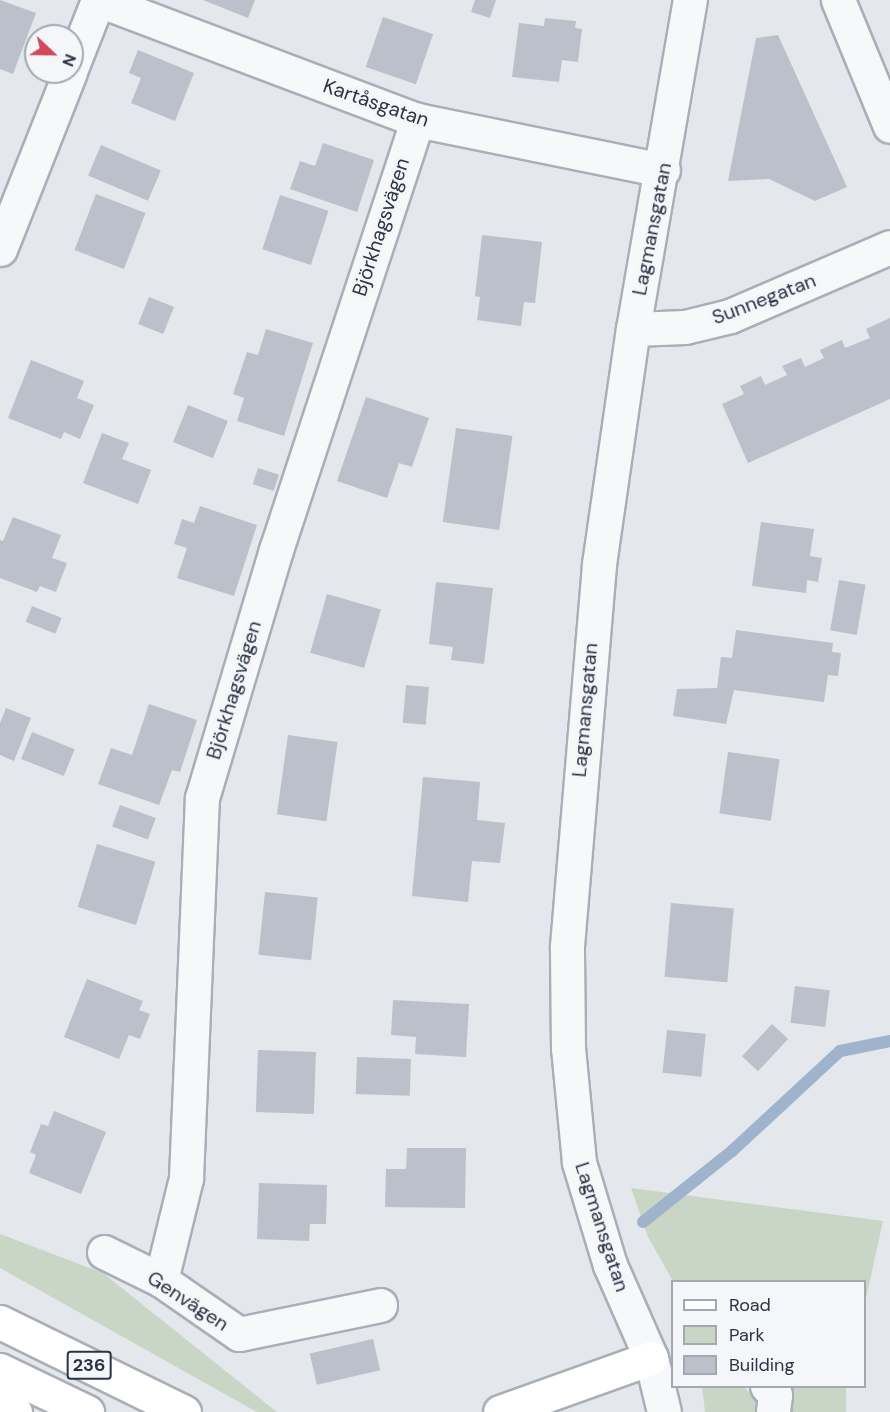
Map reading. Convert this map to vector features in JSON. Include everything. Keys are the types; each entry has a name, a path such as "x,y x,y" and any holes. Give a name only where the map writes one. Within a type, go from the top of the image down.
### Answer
{"main road":[{"name":"236","path":"0,1322 184,1412"},
{"path":"500,1412 662,1358"},
{"name":"236","path":"0,1370 87,1412"},
{"path":"0,1400 15,1412"}],"street":[{"path":"84,36 98,0"},
{"name":"Kartåsgatan","path":"98,0 417,120 663,170"},
{"name":"Lagmansgatan","path":"663,1412 662,1358 610,1265 579,1162 568,1048 567,946 582,742 599,564 633,329 663,170 690,0"},
{"path":"838,0 890,126"},
{"path":"0,249 65,84"},
{"name":"Björkhagsvägen","path":"161,1280 186,1178 202,798 276,550 417,120"},
{"name":"Sunnegatan","path":"633,329 685,327 730,316 890,247"},
{"name":"Genvägen","path":"104,1252 161,1280 239,1334 381,1305"},
{"path":"769,1388 775,1395 773,1412"}],"green space":[{"path":"631,1188 883,1221 866,1298 866,1280 672,1280 648,1237"},
{"path":"0,1234 103,1273 277,1412 257,1412 0,1268"},
{"path":"702,1388 745,1388 762,1406 761,1412 705,1412"},
{"path":"786,1388 846,1388 846,1412 786,1412"}],"building":[{"path":"0,0 36,13 32,24 24,24 24,45 13,74 0,69"},
{"path":"203,0 255,0 248,18"},
{"path":"475,0 496,0 490,18 471,12"},
{"path":"383,17 433,34 416,84 366,67"},
{"path":"545,18 576,21 575,28 582,29 578,62 562,60 559,82 512,77 519,23 544,26"},
{"path":"778,35 847,187 815,201 769,179 728,181 756,38"},
{"path":"138,50 194,73 175,121 131,103 141,78 129,73"},
{"path":"323,143 374,160 357,212 290,189 300,161 315,166"},
{"path":"101,145 161,170 148,201 88,175"},
{"path":"96,194 145,213 124,269 74,250"},
{"path":"280,195 329,211 311,265 262,249"},
{"path":"482,235 542,242 535,303 524,302 521,326 477,320 480,297 475,296"},
{"path":"149,297 174,307 163,334 138,324"},
{"path":"890,318 890,399 748,463 722,404 744,394 740,386 761,376 765,385 787,375 782,366 801,358 805,367 824,358 820,350 842,340 845,348 870,338 866,329"},
{"path":"266,329 313,343 284,436 237,421 244,398 233,394 247,352 258,355"},
{"path":"31,360 84,381 77,398 94,405 80,439 64,432 61,439 8,418"},
{"path":"366,397 429,418 412,467 399,463 387,498 337,481"},
{"path":"188,405 228,421 213,458 173,442"},
{"path":"456,428 512,436 499,530 443,522"},
{"path":"102,433 129,443 122,459 151,470 138,504 83,483"},
{"path":"258,468 279,475 274,491 253,484"},
{"path":"200,506 257,525 234,596 177,578 187,548 174,544 182,519 194,523"},
{"path":"13,517 61,535 52,558 67,563 56,592 40,586 37,592 0,578 0,540 3,541"},
{"path":"761,522 814,529 810,556 822,558 818,582 807,580 806,593 752,586"},
{"path":"839,580 866,585 857,635 830,630"},
{"path":"436,582 493,588 484,664 451,660 453,647 429,644"},
{"path":"327,594 381,609 364,668 310,653"},
{"path":"32,606 62,618 55,634 26,622"},
{"path":"736,630 833,643 832,652 841,653 838,676 828,675 824,702 734,690 726,724 673,716 677,689 717,688 721,657 732,658"},
{"path":"406,685 429,687 426,725 403,723"},
{"path":"149,704 197,720 180,772 172,770 159,805 98,784 111,748 132,755"},
{"path":"6,708 31,718 14,761 0,755 0,723"},
{"path":"32,732 75,749 64,776 21,759"},
{"path":"288,735 338,742 326,821 277,814"},
{"path":"728,752 779,759 771,821 719,813"},
{"path":"423,777 480,782 477,820 505,823 500,863 472,861 468,902 412,896"},
{"path":"120,805 156,818 148,840 112,827"},
{"path":"97,844 155,862 136,925 78,907"},
{"path":"265,892 318,898 311,960 258,955"},
{"path":"671,903 734,908 727,982 665,977"},
{"path":"87,979 143,1001 139,1010 150,1014 140,1039 129,1035 119,1059 64,1037"},
{"path":"795,986 830,990 825,1027 790,1023"},
{"path":"393,1000 469,1004 466,1057 415,1054 416,1037 391,1035"},
{"path":"772,1024 788,1039 758,1071 742,1056"},
{"path":"667,1030 706,1034 701,1077 663,1073"},
{"path":"258,1050 316,1052 314,1114 256,1112"},
{"path":"357,1057 411,1059 410,1096 356,1094"},
{"path":"54,1111 106,1132 81,1194 29,1173 36,1155 30,1152 41,1124 48,1126"},
{"path":"407,1148 466,1148 465,1208 385,1207 386,1169 406,1169"},
{"path":"259,1183 327,1185 326,1224 310,1224 309,1241 257,1239"},
{"path":"373,1339 380,1370 317,1385 310,1354"}],"waterway":[{"path":"643,1222 732,1151 840,1051 890,1041"}]}
